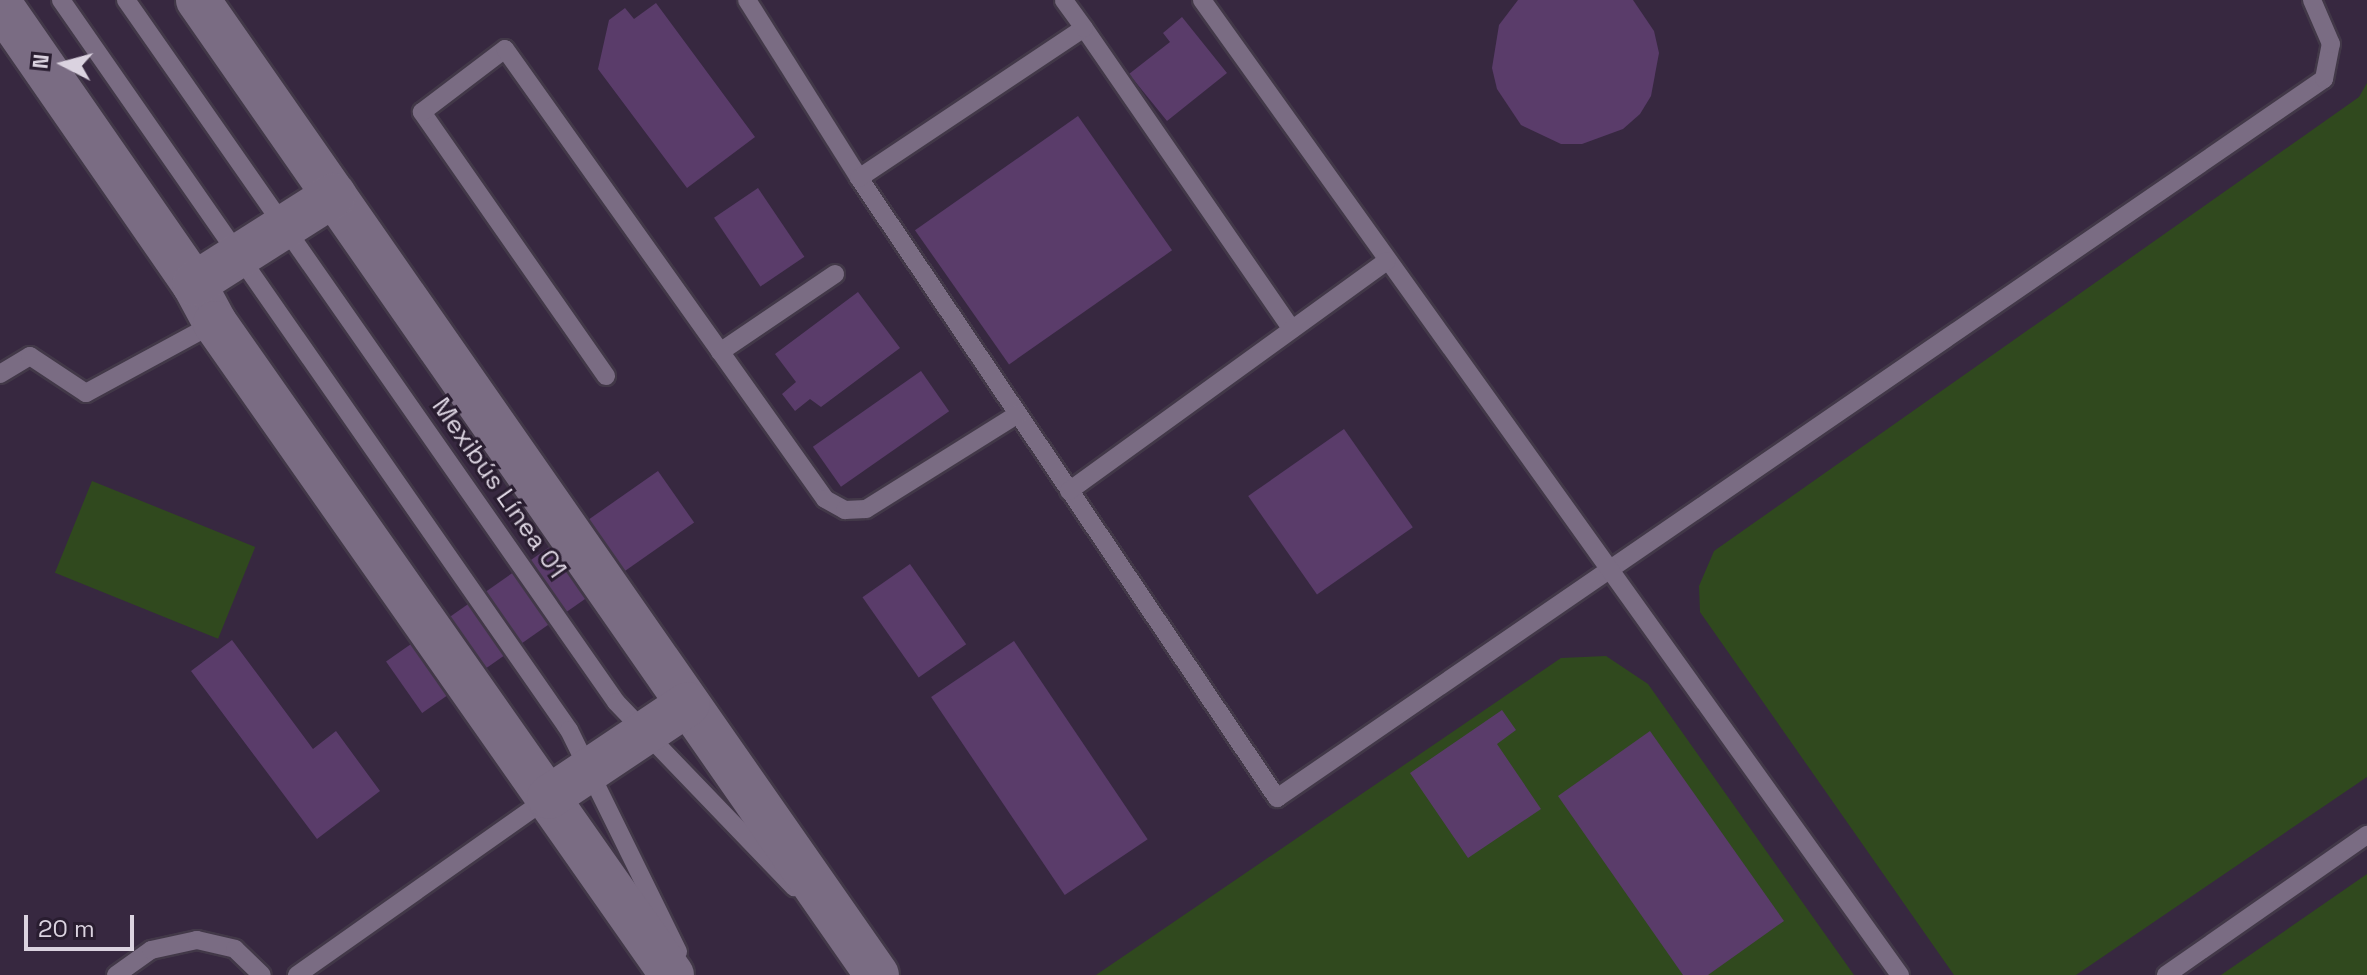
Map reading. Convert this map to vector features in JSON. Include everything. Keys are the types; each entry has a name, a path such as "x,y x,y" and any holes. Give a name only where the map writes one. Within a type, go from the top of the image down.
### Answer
{"street":[{"path":"198,0 872,973"},
{"path":"0,4 194,284 215,323 672,975"},
{"path":"194,284 334,195"},
{"path":"549,797 688,704"}],"lane":[{"path":"61,0 569,730 690,975"},
{"name":"Mexibús Línea 01","path":"126,0 616,702 872,973"},
{"path":"747,0 859,178 1277,798 2324,79 2331,44 2312,0"},
{"path":"1064,0 1292,329"},
{"path":"1202,0 1900,975"},
{"path":"859,178 1084,28"},
{"path":"606,376 422,112 505,49 825,499 845,510 866,509 1018,414"},
{"path":"1069,491 1387,261"},
{"path":"720,352 835,274"},
{"path":"0,374 30,356 86,393 215,323"},
{"path":"297,975 549,797"},
{"path":"2166,975 2367,835"},
{"path":"116,975 151,950 197,940 235,949 262,975"}],"shaded area":[{"path":"0,0 2367,0 2367,975 0,975"}],"green space":[{"path":"2367,83 2367,777 2076,975 1954,975 1700,612 1699,586 1714,551 2359,97"},
{"path":"92,481 255,547 218,639 55,573"},
{"path":"1606,656 1648,684 1854,975 1096,975 1561,658"},
{"path":"2367,874 2367,975 2221,975"}],"building":[{"path":"1518,0 1633,0 1654,31 1659,53 1651,96 1640,114 1623,129 1582,144 1561,144 1521,125 1497,89 1492,68 1499,25"},
{"path":"656,3 755,137 687,188 598,69 609,20 625,8 634,19"},
{"path":"1182,17 1227,73 1167,121 1129,74 1170,42 1163,33"},
{"path":"1078,116 1172,250 1009,364 915,230"},
{"path":"758,188 804,257 760,286 714,218"},
{"path":"858,292 900,348 821,407 810,399 795,411 782,394 796,382 775,354"},
{"path":"921,371 949,411 841,487 813,447"},
{"path":"1344,429 1413,527 1317,594 1248,496"},
{"path":"658,471 694,523 422,713 386,661"},
{"path":"910,564 966,644 919,678 862,597"},
{"path":"232,640 313,749 336,731 380,791 317,839 191,671"},
{"path":"1014,641 1148,839 1065,895 931,697"},
{"path":"1502,710 1516,730 1497,744 1541,809 1468,858 1410,773"},
{"path":"1650,731 1784,921 1708,975 1683,975 1558,796"}]}
